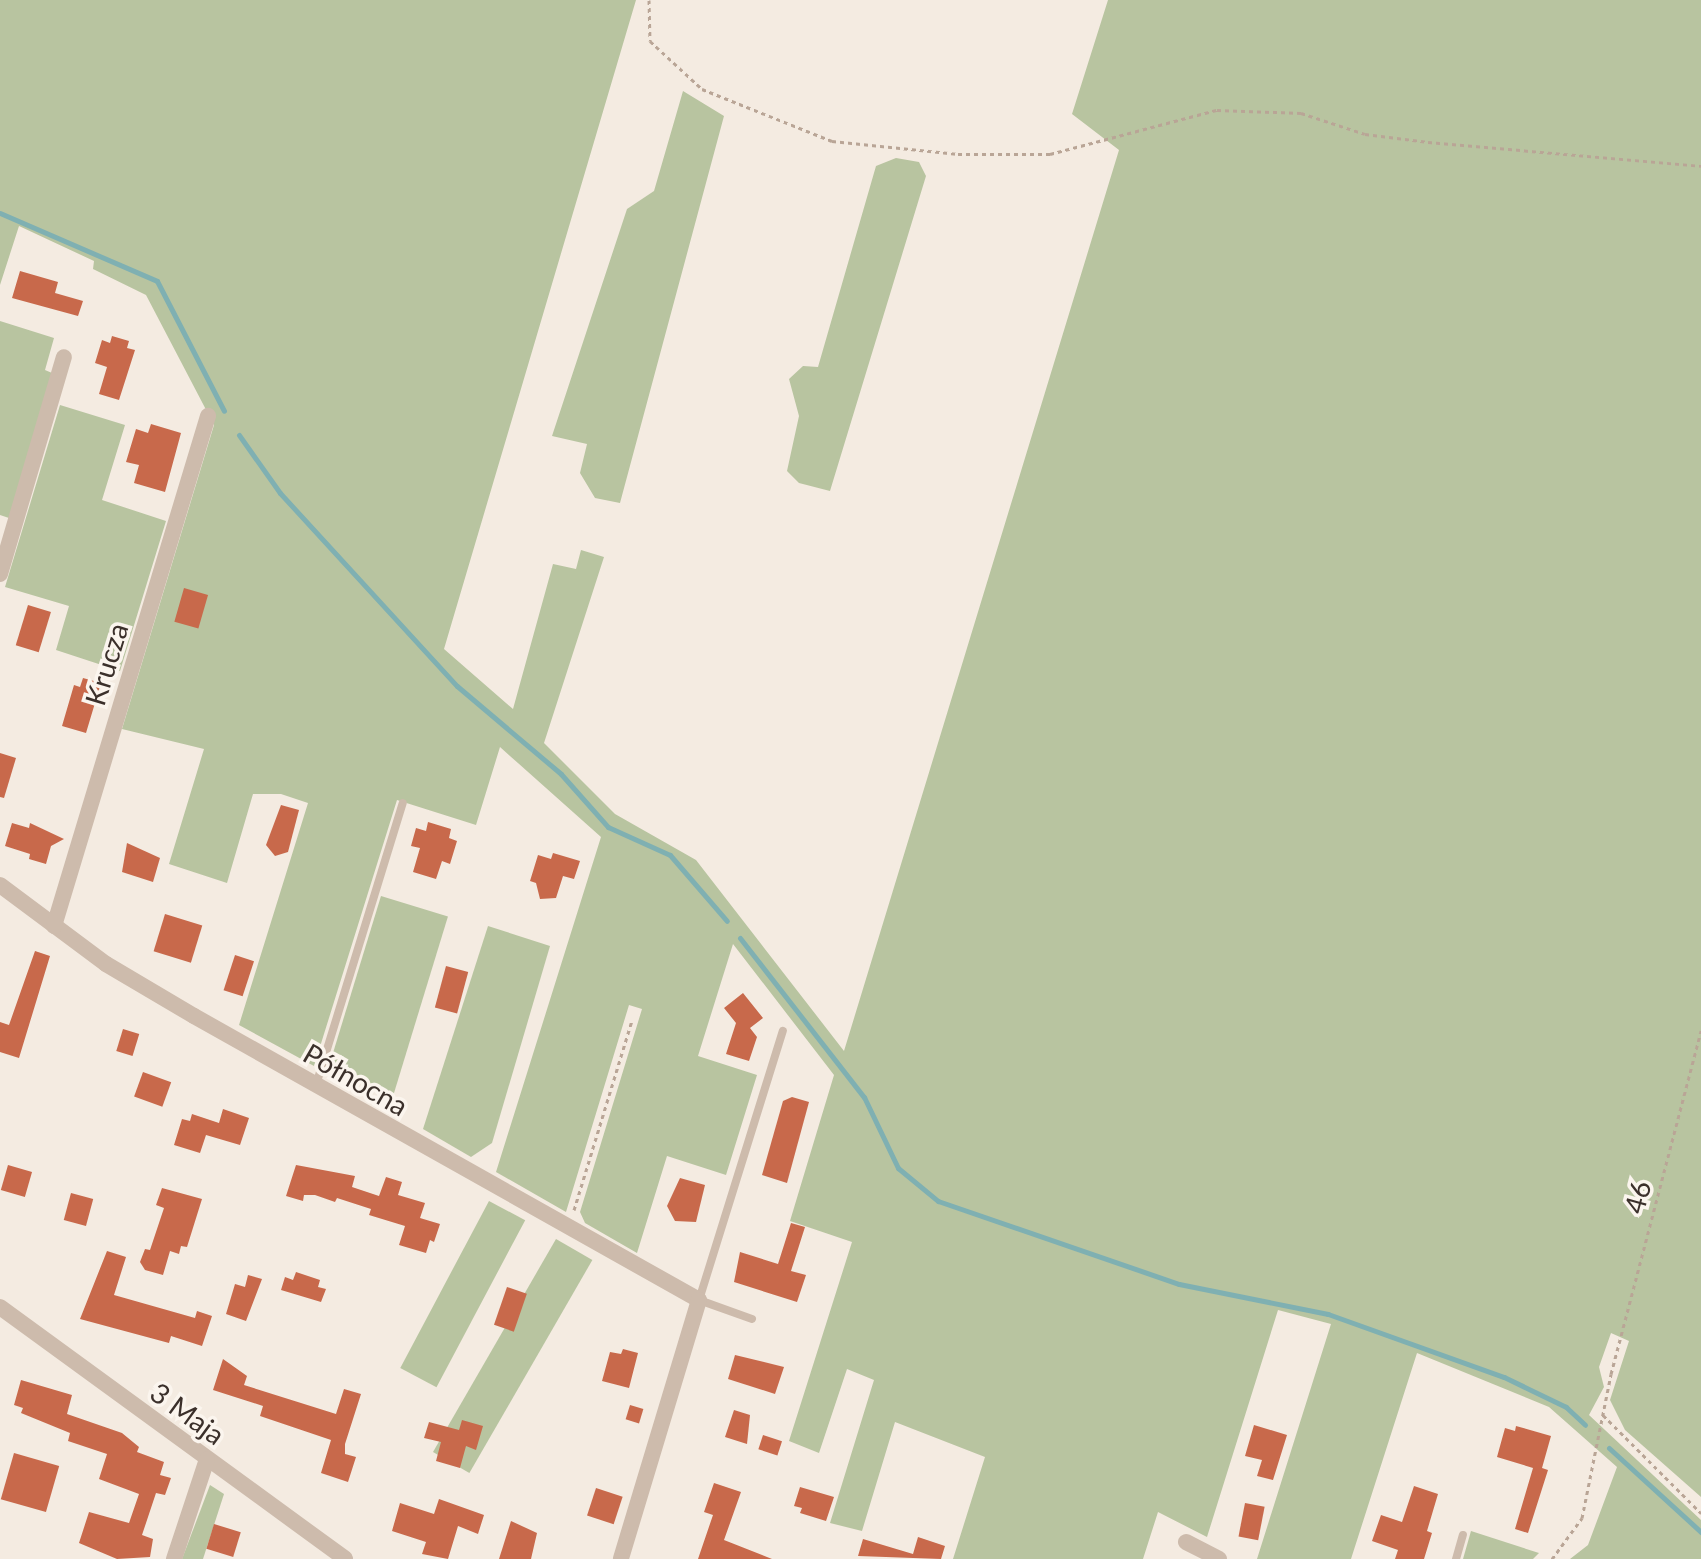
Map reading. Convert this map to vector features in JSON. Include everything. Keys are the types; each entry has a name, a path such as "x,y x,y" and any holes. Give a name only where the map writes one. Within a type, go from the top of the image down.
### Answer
{"street":[{"path":"0,574 64,357"},
{"name":"Krucza","path":"54,926 208,416"},
{"name":"Północna","path":"0,885 106,964 568,1229 699,1300"},
{"path":"621,1559 699,1300"},
{"name":"3 Maja","path":"0,1307 345,1559"},
{"path":"174,1559 207,1459"},
{"path":"1186,1542 1219,1559"}],"lane":[{"path":"316,1086 403,803"},
{"path":"699,1300 783,1031"},
{"name":"Północna","path":"699,1300 752,1319"},
{"path":"1456,1559 1463,1535"}],"path":[{"path":"649,0 650,41 702,89 832,141 958,154 1050,154 1217,110 1301,113 1365,134 1428,142 1701,166"},
{"path":"568,1229 632,1020"},
{"name":"46","path":"1552,1559 1582,1518 1611,1374 1701,1031"},
{"path":"1603,1415 1701,1513"}],"green space":[{"path":"0,0 636,0 444,649 513,709 553,564 576,569 581,550 604,557 544,743 615,814 696,860 844,1051 1119,150 1072,114 1108,0 1701,0 1701,1497 1625,1430 1610,1400 1629,1341 1611,1333 1599,1367 1604,1387 1589,1415 1701,1520 1701,1559 1570,1559 1588,1545 1617,1467 1549,1407 1417,1353 1351,1559 1257,1559 1331,1324 1278,1310 1207,1537 1158,1512 1143,1559 953,1559 985,1457 895,1422 862,1531 830,1523 874,1380 847,1369 819,1453 789,1441 852,1242 790,1221 834,1075 733,944 698,1056 757,1075 726,1175 667,1156 637,1253 585,1223 580,1212 642,1009 629,1005 566,1212 496,1172 601,837 500,747 476,825 397,800 314,1066 239,1025 308,803 281,794 253,794 227,883 169,864 204,749 122,729 214,425 146,295 93,269 94,261 19,226 0,285"},
{"path":"683,91 724,116 620,503 595,498 580,473 587,444 552,436 627,209 654,191"},
{"path":"896,158 919,162 926,176 830,491 799,483 787,471 799,416 789,379 803,366 818,367 876,166"},
{"path":"0,321 54,338 45,370 52,373 9,518 0,515"},
{"path":"60,405 125,425 102,500 166,521 120,671 56,650 69,606 5,587"},
{"path":"381,896 448,916 394,1093 327,1073"},
{"path":"488,926 550,946 492,1143 471,1157 423,1129"},
{"path":"489,1201 525,1220 436,1387 400,1368"},
{"path":"556,1239 592,1260 469,1473 433,1452"},
{"path":"210,1485 224,1494 203,1559 182,1559"},
{"path":"1471,1531 1539,1553 1533,1559 1463,1559"}],"building":[{"path":"20,271 58,282 55,293 83,301 78,316 12,298"},
{"path":"112,336 129,341 127,348 135,350 119,400 99,394 107,367 95,363 102,340 110,343"},
{"path":"151,424 181,433 165,492 134,483 139,465 126,462 136,429 148,433"},
{"path":"184,588 208,595 198,629 174,622"},
{"path":"28,605 51,612 39,652 16,645"},
{"path":"83,678 101,683 86,733 62,726 74,685 80,687"},
{"path":"0,753 16,758 4,798 0,797"},
{"path":"281,805 299,810 288,852 275,856 266,845"},
{"path":"428,822 451,829 449,838 457,841 450,864 442,861 436,879 413,872 420,848 411,846 416,828 426,831"},
{"path":"12,823 29,828 30,823 64,839 51,846 46,864 29,859 30,854 5,846"},
{"path":"127,843 160,858 153,882 122,872"},
{"path":"553,853 580,861 574,879 563,876 556,898 540,899 536,883 530,881 538,855 551,859"},
{"path":"165,914 202,925 191,963 154,951"},
{"path":"35,951 50,956 19,1058 0,1052 0,1022 9,1025"},
{"path":"235,955 254,961 243,996 224,990"},
{"path":"446,966 468,972 457,1013 435,1008"},
{"path":"743,993 763,1018 750,1028 757,1037 749,1061 726,1054 736,1023 724,1008"},
{"path":"123,1029 139,1034 133,1056 116,1051"},
{"path":"143,1072 171,1082 162,1107 134,1096"},
{"path":"792,1097 809,1102 787,1183 762,1175 783,1101"},
{"path":"223,1109 249,1118 240,1145 206,1135 200,1153 174,1145 182,1119 190,1121 192,1114 219,1123"},
{"path":"8,1165 32,1172 25,1197 1,1190"},
{"path":"296,1165 355,1176 352,1187 379,1196 386,1177 402,1182 398,1195 425,1203 420,1218 440,1224 434,1242 430,1240 426,1253 399,1245 405,1226 369,1215 371,1209 337,1198 335,1202 315,1195 304,1195 303,1201 286,1196"},
{"path":"680,1178 705,1185 696,1222 675,1221 667,1206"},
{"path":"162,1188 202,1199 187,1247 181,1246 179,1254 170,1251 163,1275 145,1270 140,1262 145,1249 150,1250 164,1208 156,1205"},
{"path":"71,1193 93,1199 86,1226 64,1220"},
{"path":"791,1223 805,1227 791,1271 806,1275 797,1302 734,1282 740,1252 778,1264"},
{"path":"107,1251 126,1257 114,1295 195,1318 197,1311 212,1316 202,1346 171,1336 169,1343 80,1319"},
{"path":"296,1272 320,1280 318,1287 326,1289 321,1302 281,1290 285,1277 293,1280"},
{"path":"248,1275 262,1279 246,1321 226,1314 235,1284 245,1287"},
{"path":"507,1287 527,1294 514,1332 494,1325"},
{"path":"623,1349 638,1353 629,1388 602,1381 610,1352 621,1354"},
{"path":"735,1355 784,1367 775,1394 728,1379"},
{"path":"223,1359 247,1376 244,1385 336,1414 344,1389 361,1394 345,1444 345,1454 356,1457 348,1482 321,1473 331,1440 260,1416 263,1406 213,1390"},
{"path":"21,1380 72,1395 67,1414 122,1433 139,1447 137,1452 164,1462 160,1475 171,1478 165,1495 156,1493 142,1535 153,1539 150,1557 117,1559 79,1543 89,1512 129,1523 139,1494 99,1479 107,1454 68,1441 70,1433 21,1413 23,1408 14,1405"},
{"path":"630,1405 643,1409 639,1423 626,1419"},
{"path":"734,1410 750,1415 747,1444 725,1437"},
{"path":"462,1420 483,1426 476,1450 466,1446 460,1468 436,1461 441,1442 424,1438 429,1422 459,1430"},
{"path":"1254,1425 1287,1435 1273,1480 1257,1476 1262,1460 1245,1456"},
{"path":"1516,1426 1551,1436 1542,1468 1548,1470 1528,1533 1515,1529 1533,1468 1497,1457 1505,1428 1515,1431"},
{"path":"763,1435 782,1441 777,1455 758,1449"},
{"path":"14,1453 59,1466 46,1512 1,1499"},
{"path":"714,1483 741,1492 724,1540 772,1559 698,1559 713,1515 704,1512"},
{"path":"1414,1486 1438,1494 1427,1531 1432,1533 1424,1559 1395,1559 1398,1550 1372,1541 1381,1515 1402,1522"},
{"path":"800,1487 834,1497 826,1521 800,1513 802,1508 794,1506"},
{"path":"596,1488 623,1497 614,1524 587,1516"},
{"path":"439,1499 484,1515 478,1534 458,1526 448,1559 422,1554 426,1542 392,1531 400,1503 434,1514"},
{"path":"1245,1503 1265,1507 1258,1540 1239,1536"},
{"path":"511,1521 537,1533 531,1559 499,1559"},
{"path":"214,1524 241,1532 233,1557 206,1549"},
{"path":"918,1537 945,1546 941,1559 858,1556 863,1539 913,1554"}],"waterway":[{"path":"0,213 157,281 224,411"},
{"path":"239,435 280,493 457,686 561,774 608,827 670,855 727,921"},
{"path":"740,938 864,1097 898,1168 938,1201 1179,1284 1328,1314 1504,1377 1566,1407 1585,1425"},
{"path":"1609,1448 1701,1532"}]}
